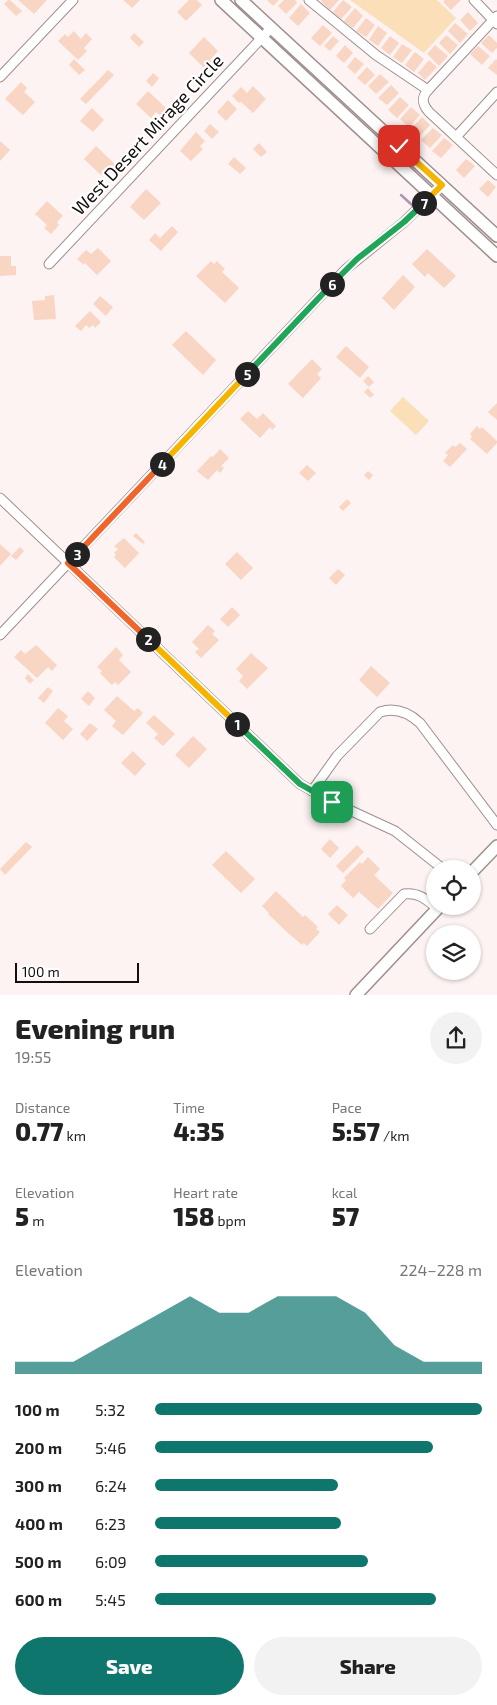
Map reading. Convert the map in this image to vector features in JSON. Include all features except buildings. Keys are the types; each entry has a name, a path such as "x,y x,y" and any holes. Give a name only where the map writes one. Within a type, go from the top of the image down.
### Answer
{"main road":[{"path":"221,0 497,256"},
{"path":"241,0 497,236"},
{"path":"481,863 497,846"},
{"path":"356,995 432,915"}],"street":[{"path":"0,77 72,0"},
{"path":"309,0 376,55 428,90"},
{"path":"474,0 496,20 428,90 424,95 423,105 456,137 496,171"},
{"name":"West Desert Mirage Circle","path":"49,264 271,28"},
{"path":"456,137 497,92"},
{"path":"0,635 346,269 404,222 442,185"},
{"path":"0,498 300,784 395,831 432,860"},
{"path":"312,791 337,756 380,712 396,710 406,712 420,722 497,825"},
{"path":"370,929 404,894 410,893 426,899"}],"shaded area":[{"path":"350,0 437,0 456,18 424,53"},
{"path":"403,397 429,421 416,435 390,411"}],"waterway":[{"path":"401,195 412,205"}],"route":[{"path":"332,802 300,784 68,563 346,269 404,222 442,185 399,146"}]}
